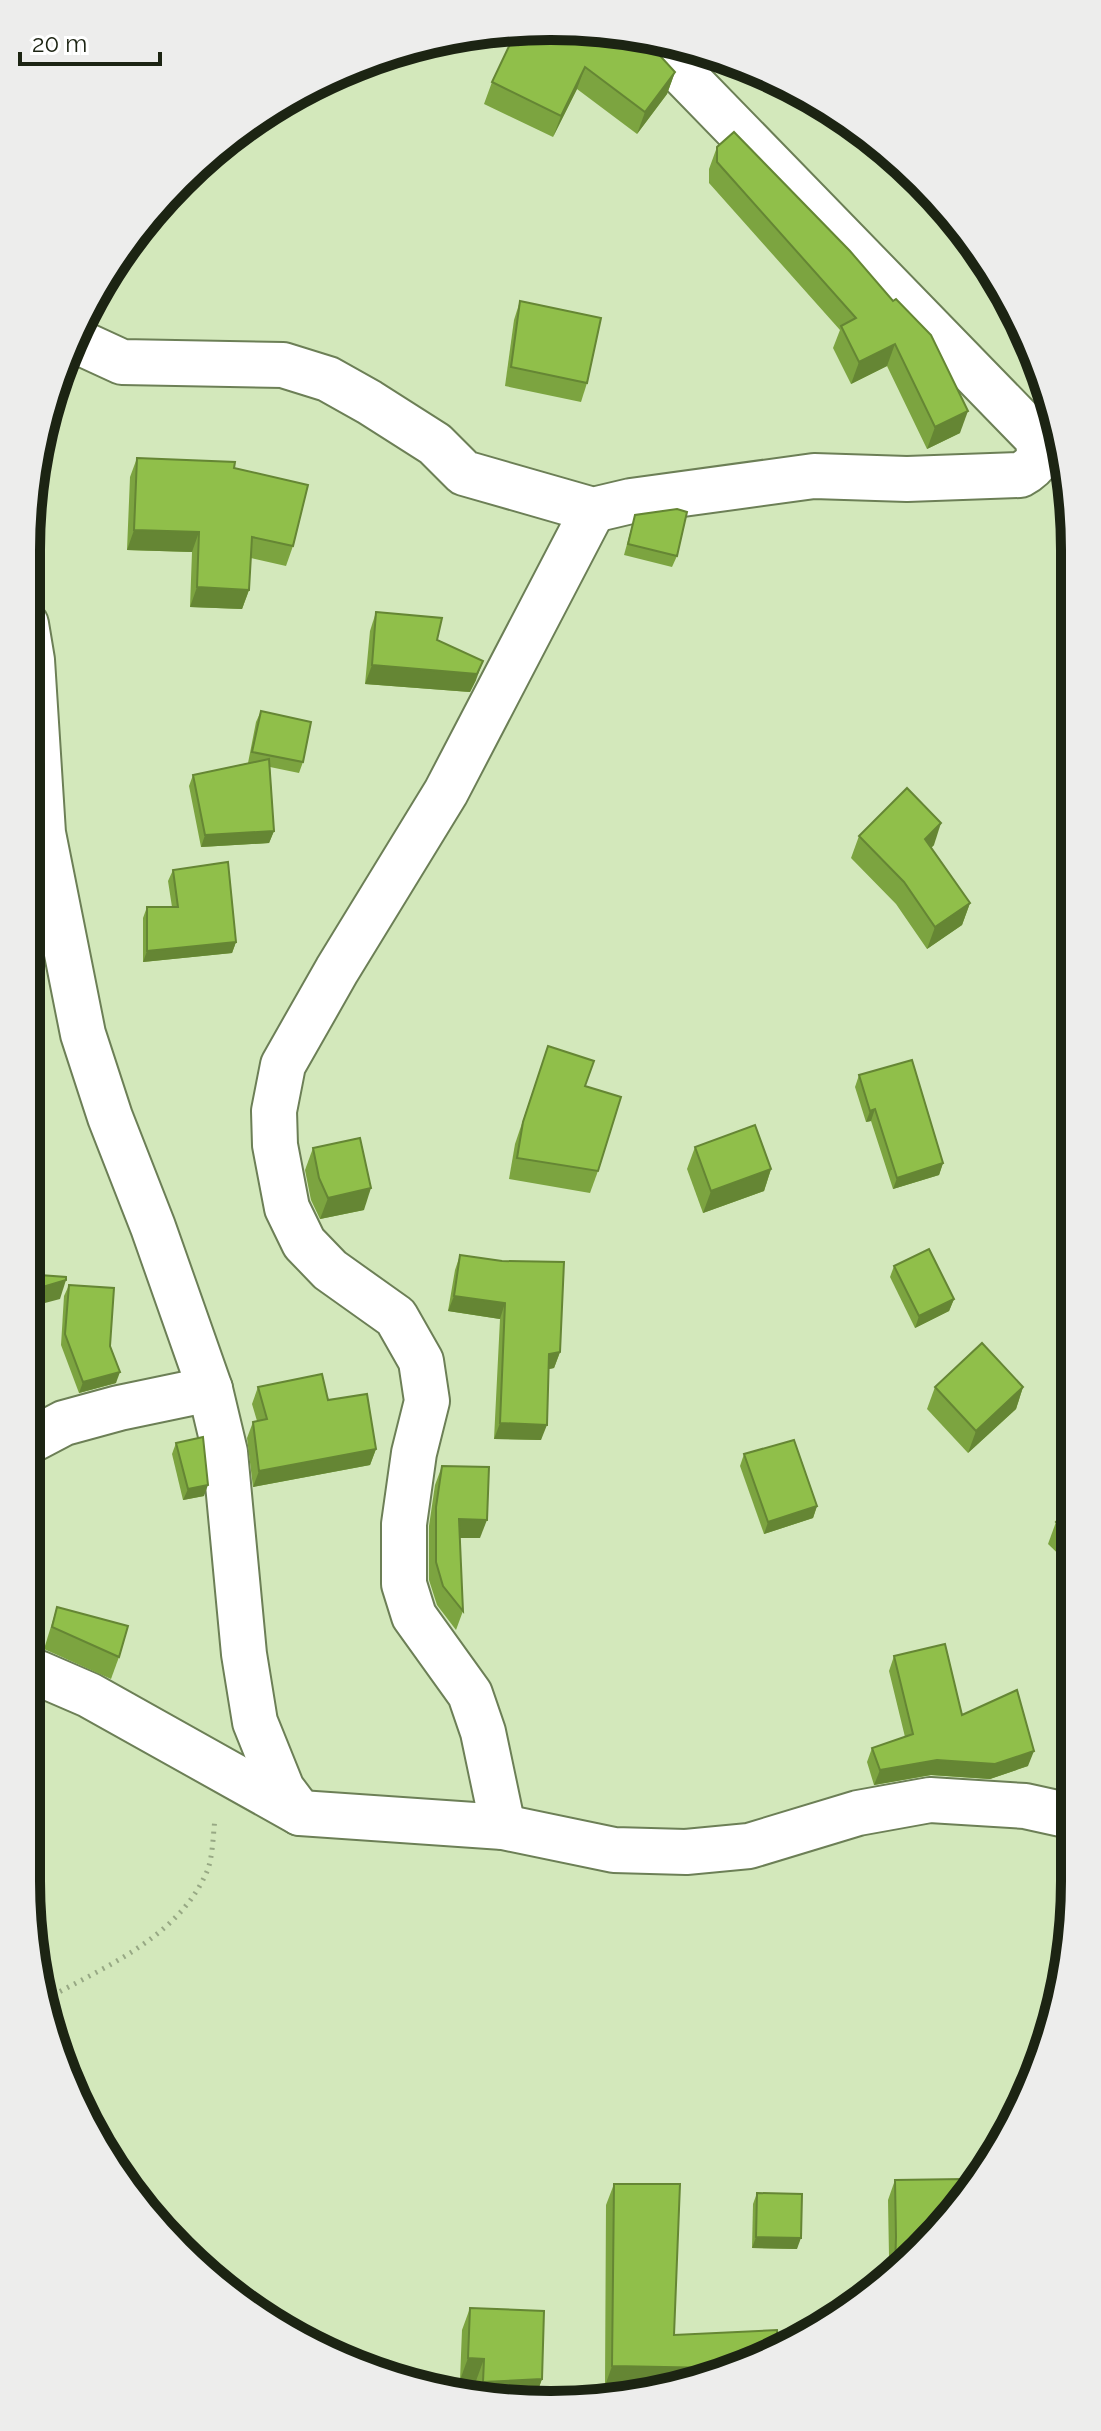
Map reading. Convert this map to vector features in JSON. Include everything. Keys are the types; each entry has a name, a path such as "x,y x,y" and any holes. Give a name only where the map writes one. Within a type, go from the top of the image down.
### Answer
{"street":[{"path":"84,344 122,362 283,365 298,369 328,379 369,402 435,444 464,473 593,510 631,501 814,476 907,479 1020,475 1034,468 1041,453 1037,438 662,53"},
{"path":"503,1827 483,1732 470,1694 414,1616 404,1584 404,1524 414,1453 427,1401 421,1361 396,1317 330,1270 304,1243 287,1208 275,1145 274,1111 283,1065 446,792 593,510"},
{"path":"40,786 43,833 83,1034 110,1117 153,1227 210,1389 225,1452 244,1654 255,1722 282,1789 300,1813"},
{"path":"40,1436 64,1423 210,1389"},
{"path":"40,1674 89,1695 300,1813 503,1827 614,1850 686,1852 749,1846 858,1813 930,1800 1025,1806 1061,1814"}],"path":[{"path":"53,1995 126,1956 166,1929 198,1887 209,1867 222,1769"}],"building":[{"path":"550,40 617,44 656,51 675,72 645,112 585,67 561,116 492,82 511,42 518,45 521,41"},
{"path":"734,132 850,251 893,301 896,299 931,335 968,411 935,427 895,344 859,362 841,326 856,318 717,162 717,147"},
{"path":"520,301 601,318 587,383 511,367"},
{"path":"137,458 235,462 234,468 308,485 293,546 252,537 249,590 197,587 199,532 134,530"},
{"path":"677,509 687,512 677,556 628,544 635,515"},
{"path":"376,612 442,618 437,640 483,661 477,674 372,665"},
{"path":"261,711 311,722 303,762 252,752"},
{"path":"269,759 274,831 205,835 193,775"},
{"path":"907,788 941,823 925,839 970,903 935,927 904,882 859,836"},
{"path":"228,862 236,942 147,951 147,907 178,907 173,870"},
{"path":"548,1046 594,1061 585,1086 621,1097 598,1171 517,1158 523,1122"},
{"path":"912,1060 943,1163 897,1178 875,1109 870,1111 859,1075"},
{"path":"755,1125 771,1169 711,1191 695,1147"},
{"path":"360,1138 371,1188 328,1198 319,1178 313,1148"},
{"path":"929,1249 954,1299 919,1316 894,1266"},
{"path":"460,1255 502,1261 564,1262 560,1352 549,1354 547,1425 500,1423 505,1303 454,1296"},
{"path":"40,1275 66,1277 66,1280 40,1288"},
{"path":"69,1285 114,1288 110,1346 120,1372 83,1382 65,1334"},
{"path":"982,1343 1023,1387 976,1431 935,1387"},
{"path":"322,1374 328,1400 367,1394 376,1449 259,1471 253,1422 267,1419 258,1387"},
{"path":"203,1437 208,1485 188,1489 176,1443"},
{"path":"794,1440 817,1506 768,1522 744,1454"},
{"path":"442,1466 489,1467 487,1520 459,1519 463,1611 443,1586 436,1562 436,1507"},
{"path":"57,1607 128,1626 119,1657 52,1627"},
{"path":"945,1644 962,1715 1017,1690 1034,1751 995,1764 937,1760 880,1770 872,1748 913,1734 894,1656"},
{"path":"963,2179 934,2217 895,2256 896,2237 895,2180"},
{"path":"614,2184 680,2184 674,2335 777,2330 777,2337 703,2368 612,2366"},
{"path":"757,2193 802,2194 801,2238 756,2237"},
{"path":"470,2308 544,2311 542,2379 483,2382 484,2359 468,2358"}]}
